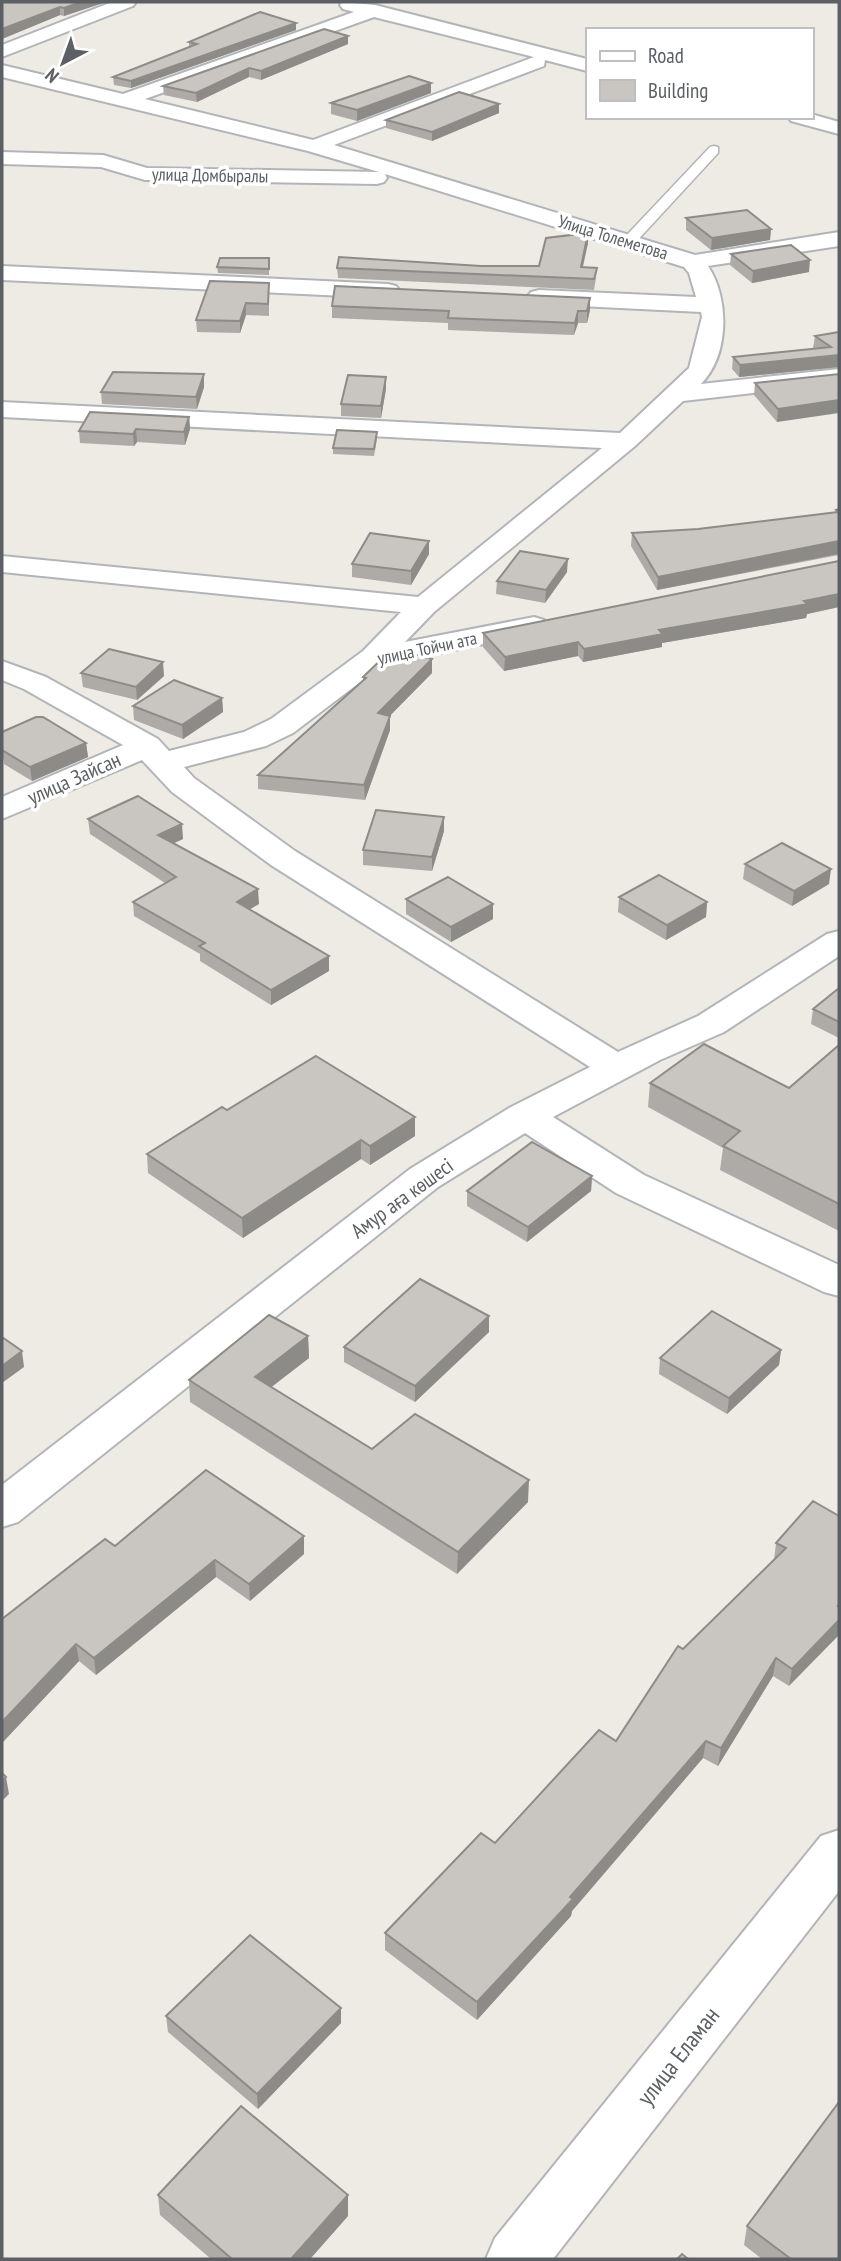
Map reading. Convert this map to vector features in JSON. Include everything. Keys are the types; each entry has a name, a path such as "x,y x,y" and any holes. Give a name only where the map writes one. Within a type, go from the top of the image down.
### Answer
{"street":[{"path":"2,51 127,2"},
{"path":"334,2 375,10 421,25 586,65"},
{"path":"128,99 375,10"},
{"path":"314,146 537,62"},
{"name":"Улица Толеметова","path":"2,71 128,99 314,146 629,241 692,262 700,271 714,317 701,370 626,441 424,606 374,657"},
{"path":"805,119 839,128"},
{"name":"улица Домбыралы","path":"2,158 103,161 145,174 421,179"},
{"path":"692,262 839,239"},
{"path":"2,273 404,291"},
{"path":"515,296 710,305"},
{"path":"677,394 839,376"},
{"path":"2,409 626,441"},
{"path":"2,564 424,606"},
{"name":"улица Тойчи ата","path":"154,755 254,739 282,726 374,657 565,620"},
{"path":"2,670 35,683 154,755 183,785 283,858 616,1067"},
{"name":"улица Зайсан","path":"2,809 154,755"},
{"name":"Амур аға көшесі","path":"2,1510 424,1178 525,1116 616,1067 711,1024 839,941"},
{"path":"525,1116 630,1184 839,1282"},
{"name":"улица Еламан","path":"516,2259 839,1852"}],"lane":[{"path":"629,241 714,150"}],"building":[{"path":"2,2 81,2 2,29"},
{"path":"260,12 296,23 131,81 113,77 197,44 189,42"},
{"path":"324,29 348,36 261,71 249,68 196,93 163,86"},
{"path":"409,76 431,83 357,110 331,103"},
{"path":"459,92 499,104 432,132 386,120"},
{"path":"747,210 771,229 712,238 686,218"},
{"path":"588,233 581,267 597,268 594,279 337,268 339,257 481,266 539,266 546,238"},
{"path":"791,245 810,260 753,271 731,254"},
{"path":"220,258 269,258 269,269 217,267"},
{"path":"210,281 269,283 268,304 246,303 240,321 196,320"},
{"path":"335,286 590,298 587,311 578,311 575,323 448,318 449,311 332,306"},
{"path":"839,332 839,355 740,365 733,357 831,347 815,336"},
{"path":"113,372 204,374 196,397 101,392"},
{"path":"839,374 839,400 778,409 755,383"},
{"path":"348,375 386,377 381,406 341,404"},
{"path":"90,412 189,417 184,432 136,429 133,434 79,431"},
{"path":"337,430 377,432 374,449 333,448"},
{"path":"839,509 839,541 658,577 632,533 698,529 838,512 836,510"},
{"path":"370,533 429,541 411,571 352,564"},
{"path":"520,551 568,559 546,590 497,581"},
{"path":"839,561 839,594 804,601 808,604 659,630 663,634 584,649 578,642 505,657 483,633"},
{"path":"109,649 163,662 136,687 81,673"},
{"path":"397,650 432,659 378,713 390,716 364,785 258,775 366,678 363,677 389,652"},
{"path":"174,680 222,698 182,725 133,706"},
{"path":"36,717 43,717 86,743 30,767 2,750 2,732"},
{"path":"138,796 182,824 158,835 258,889 237,902 329,956 271,990 199,946 205,943 133,902 176,877 88,819"},
{"path":"376,810 444,817 432,857 363,850"},
{"path":"782,843 831,869 794,891 745,864"},
{"path":"659,875 707,902 667,925 619,897"},
{"path":"448,877 493,904 451,927 406,899"},
{"path":"839,988 839,1022 813,1009"},
{"path":"704,1044 789,1088 839,1045 839,1204 723,1146 740,1131 650,1083"},
{"path":"316,1056 415,1117 370,1146 361,1140 242,1218 147,1154 222,1107 227,1110"},
{"path":"532,1142 592,1176 528,1227 467,1191"},
{"path":"420,1279 489,1316 415,1386 344,1347"},
{"path":"712,1311 781,1350 729,1398 660,1358"},
{"path":"269,1315 308,1336 255,1377 372,1449 415,1414 529,1480 458,1552 189,1380"},
{"path":"2,1337 22,1351 2,1366"},
{"path":"206,1470 304,1536 249,1584 215,1560 94,1658 76,1644 2,1722 2,1619 105,1539 115,1546"},
{"path":"813,1501 839,1516 839,1620 792,1669 776,1658 721,1748 706,1741 570,1897 573,1899 477,2002 385,1933 481,1833 495,1843 599,1730 616,1741 678,1646 683,1649 786,1548 776,1543"},
{"path":"250,1935 341,2008 257,2094 166,2016"},
{"path":"839,2102 839,2259 791,2259 747,2226"},
{"path":"241,2106 348,2195 291,2259 232,2259 158,2195"}]}
